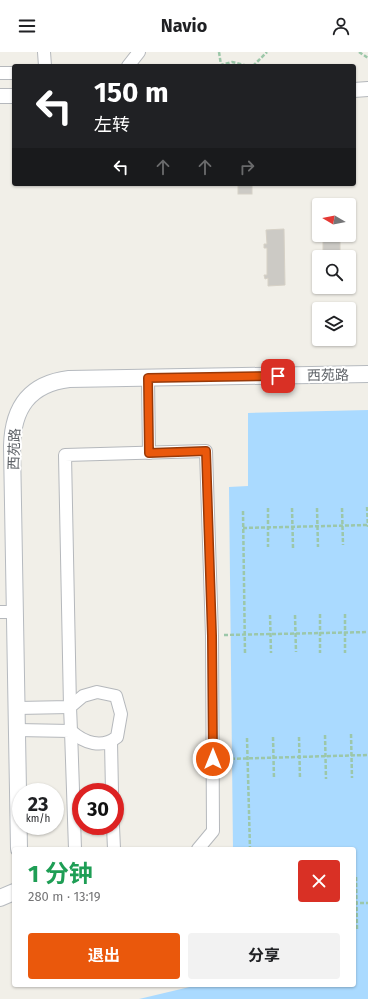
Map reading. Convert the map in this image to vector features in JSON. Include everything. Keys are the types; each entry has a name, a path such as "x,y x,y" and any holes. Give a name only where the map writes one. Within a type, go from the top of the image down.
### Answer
{"main road":[{"name":"西苑路","path":"19,847 17,708 7,612 12,429 16,415 28,397 53,382 69,379 368,374"},
{"path":"0,898 12,893"}],"street":[{"path":"44,52 45,64"},
{"path":"130,64 139,52"},
{"path":"0,73 12,73"},
{"path":"356,90 368,89"},
{"path":"0,96 12,96"},
{"path":"148,378 149,453"},
{"path":"75,847 70,707 65,455 206,451 212,636 213,831 200,847"},
{"path":"17,708 70,707 76,701 89,693 97,692 116,696 121,714 117,737 111,742 104,744 80,739 71,731 17,730"},
{"path":"111,742 112,783"},
{"path":"113,835 114,847"}],"path":[{"path":"219,52 221,64"},
{"path":"255,64 267,52"},
{"path":"359,52 368,58"},
{"path":"225,64 232,62 240,64"},
{"path":"243,528 368,526 367,507"},
{"path":"268,508 268,547"},
{"path":"292,508 293,548"},
{"path":"317,508 318,547"},
{"path":"342,508 343,545"},
{"path":"242,511 245,652"},
{"path":"320,614 320,653"},
{"path":"345,614 345,653"},
{"path":"270,615 271,653"},
{"path":"296,615 296,652"},
{"path":"212,636 368,632"},
{"path":"351,734 352,778"},
{"path":"325,735 326,778"},
{"path":"299,736 300,779"},
{"path":"273,737 274,779"},
{"path":"248,738 250,847"},
{"path":"213,759 368,756"},
{"path":"356,903 368,903"},
{"path":"356,916 357,929"}],"water":[{"path":"368,410 368,999 139,999 190,987 356,987 356,847 233,847 229,487 248,486 248,413"}],"building":[{"path":"238,186 252,186 252,194 238,194"},
{"path":"284,229 285,285 268,286 268,278 265,279 264,275 267,275 267,248 264,248 264,244 267,244 266,230"},
{"path":"323,242 340,242 340,250 323,250"}],"route":[{"path":"213,759 212,636 206,451 149,453 148,378 278,376"}]}
